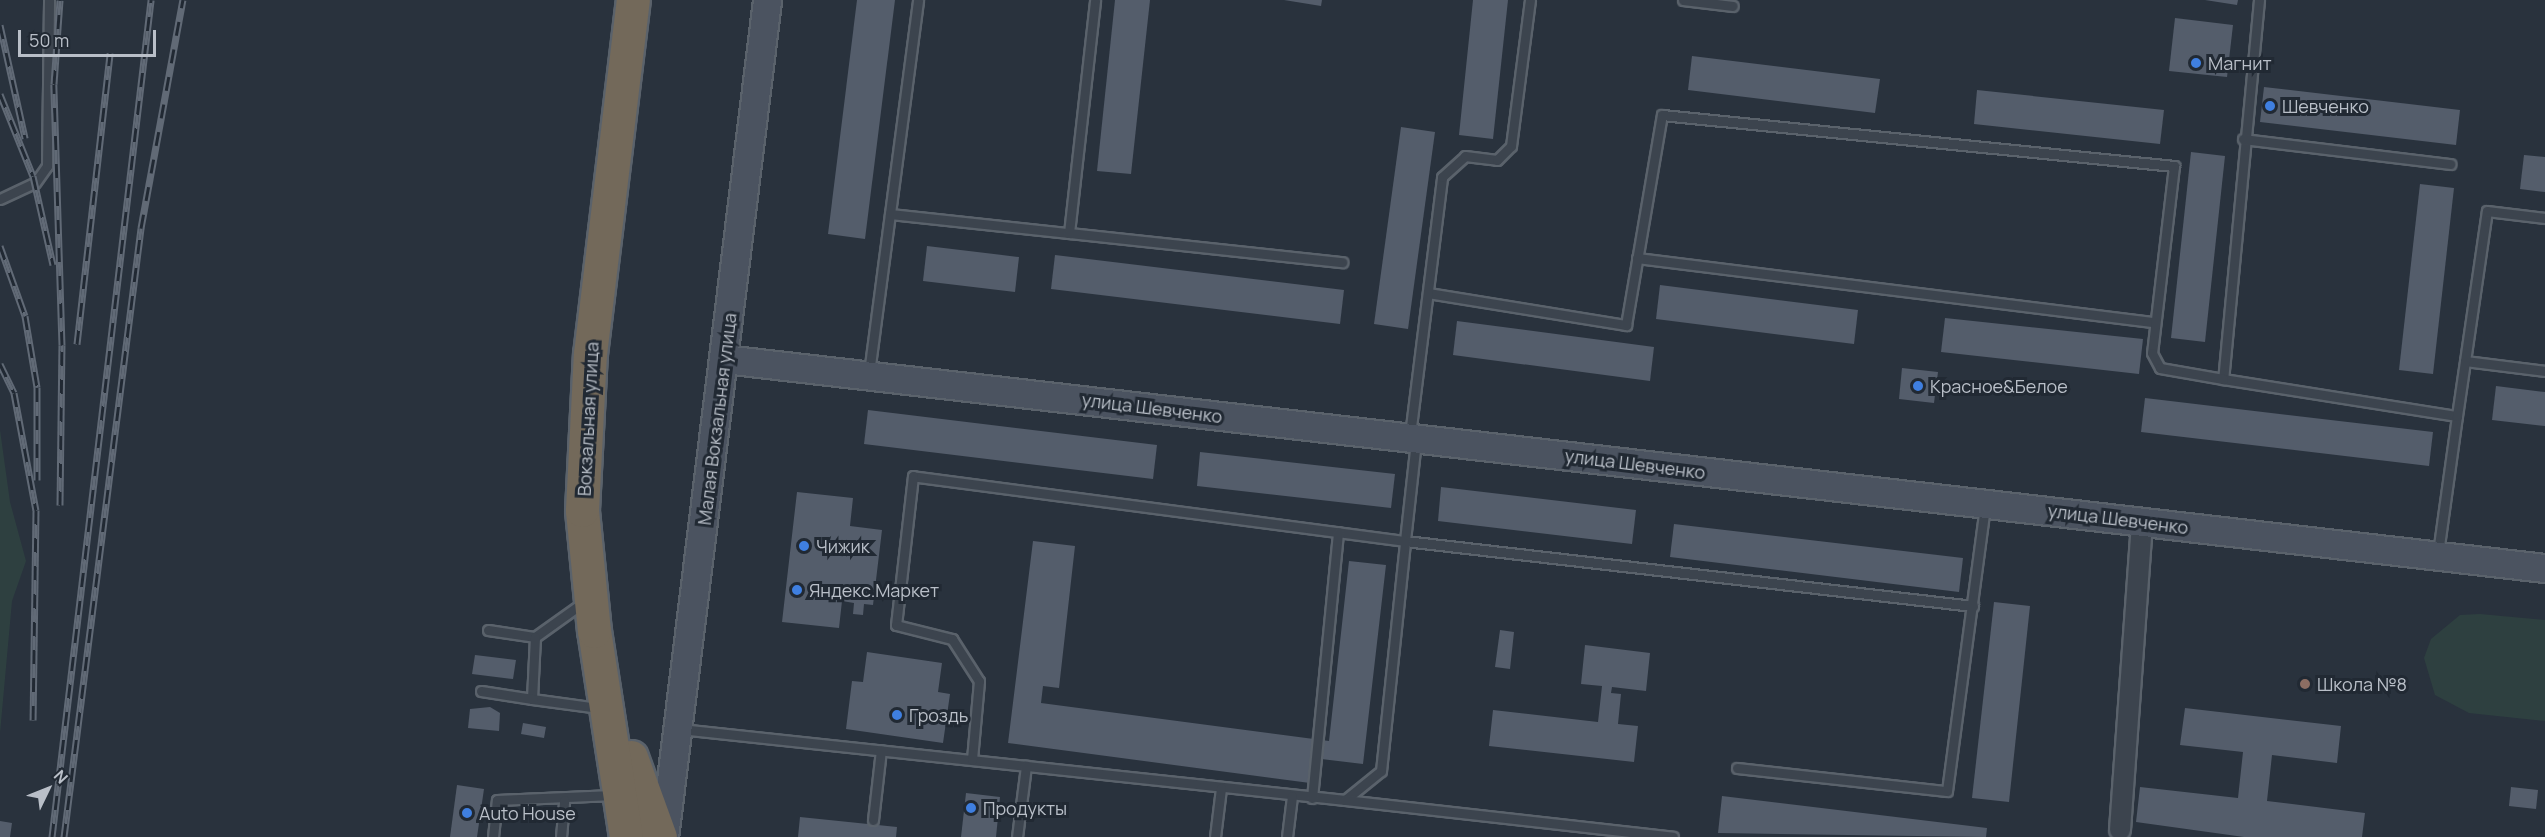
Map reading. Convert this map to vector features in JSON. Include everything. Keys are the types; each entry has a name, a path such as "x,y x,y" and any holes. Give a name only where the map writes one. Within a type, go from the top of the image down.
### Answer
{"highway":[{"name":"Вокзальная улица","path":"626,837 622,795 594,631 582,510 590,354 633,0"},
{"path":"594,631 662,837"}],"street":[{"name":"Малая Вокзальная улица","path":"662,837 678,729 767,0"},
{"name":"улица Шевченко","path":"724,359 2545,568"},
{"path":"2120,831 2142,522"}],"lane":[{"path":"0,199 35,183 47,166 49,0"},
{"path":"868,375 918,0"},
{"path":"1069,233 1095,0"},
{"path":"1345,800 1381,771 1405,541 1413,438 1442,177 1465,156 1497,160 1511,146 1530,0"},
{"path":"1683,0 1733,6"},
{"path":"2223,379 2243,139 2259,0"},
{"path":"1428,293 1626,325 1662,115 2174,166 2152,322 2152,352 2160,368 2457,416"},
{"path":"2243,139 2451,164"},
{"path":"2438,556 2487,211 2545,219"},
{"path":"890,214 1342,262"},
{"path":"1638,258 2152,322"},
{"path":"2465,362 2545,371"},
{"path":"972,760 979,681 952,639 896,625 913,476 1405,541 1973,606"},
{"path":"1737,768 1947,791 1985,504"},
{"path":"1312,798 1338,532"},
{"path":"488,630 535,636 590,598"},
{"path":"532,699 535,636"},
{"path":"481,691 607,709"},
{"path":"678,729 1673,837"},
{"path":"873,820 881,750"},
{"path":"1017,837 1026,766"},
{"path":"1215,837 1221,788"},
{"path":"493,837 497,800 564,800 622,795"},
{"path":"1287,837 1292,796"},
{"path":"561,837 564,800"}],"shaded area":[{"path":"0,430 10,502 26,561 12,601 0,733"},
{"path":"2480,614 2545,620 2545,721 2469,713 2435,695 2424,658 2431,639 2460,615"}],"building":[{"path":"857,0 895,0 865,239 828,234"},
{"path":"1115,0 1150,0 1131,174 1097,171"},
{"path":"1284,0 1322,0 1321,6"},
{"path":"1473,0 1508,0 1493,139 1459,135"},
{"path":"2205,0 2238,0 2237,5"},
{"path":"2175,18 2233,25 2227,77 2169,71"},
{"path":"1692,56 1880,79 1875,113 1688,90"},
{"path":"2264,87 2460,110 2456,145 2260,122"},
{"path":"1977,90 2164,110 2160,144 1974,124"},
{"path":"1401,127 1435,132 1408,329 1374,324"},
{"path":"2191,152 2225,156 2205,342 2171,338"},
{"path":"2524,155 2545,157 2545,192 2520,189"},
{"path":"2420,184 2454,188 2433,374 2399,370"},
{"path":"927,246 1019,257 1015,292 923,281"},
{"path":"1055,255 1344,290 1340,324 1051,289"},
{"path":"1660,285 1858,310 1854,344 1656,319"},
{"path":"1945,318 2143,339 2139,374 1941,352"},
{"path":"1457,321 1654,347 1650,381 1453,355"},
{"name":"Красное&Белое","path":"1902,368 1938,372 1934,403 1899,399"},
{"path":"2496,386 2545,392 2545,426 2492,420"},
{"path":"2145,398 2433,432 2429,466 2141,432"},
{"path":"868,410 1157,445 1153,479 864,444"},
{"path":"1200,452 1395,474 1391,508 1197,486"},
{"path":"1441,487 1636,510 1632,544 1438,521"},
{"path":"797,492 853,498 850,526 882,530 873,605 864,604 863,615 853,614 854,603 842,601 839,628 782,622"},
{"path":"1674,524 1963,558 1959,592 1670,557"},
{"path":"1033,541 1075,546 1059,688 1043,686 1041,703 1329,741 1349,561 1386,565 1363,764 1313,758 1310,783 1008,743"},
{"path":"1994,602 2030,606 2009,802 1972,798"},
{"path":"1500,630 1514,632 1510,669 1495,667"},
{"path":"1585,645 1650,653 1646,691 1612,687 1611,693 1621,694 1618,724 1638,726 1634,762 1489,746 1493,710 1598,722 1602,686 1581,684"},
{"path":"867,652 942,663 938,692 950,694 943,743 846,729 852,681 863,682"},
{"path":"475,655 516,660 513,679 472,674"},
{"path":"490,707 500,713 499,731 468,728 470,709"},
{"path":"2185,708 2341,726 2337,763 2272,755 2267,801 2365,813 2362,837 2244,837 2136,822 2140,787 2238,798 2243,752 2180,745"},
{"path":"523,723 546,727 544,738 521,734"},
{"name":"Auto House","path":"457,785 484,789 477,837 450,837"},
{"path":"2511,787 2538,790 2536,809 2509,806"},
{"path":"966,793 1000,797 996,837 961,837"},
{"path":"1722,796 1987,828 1986,837 1718,833"},
{"path":"800,817 897,827 896,837 798,837"},
{"path":"0,821 12,823 10,837 0,837"}],"railway":[{"path":"60,0 54,84 62,345 60,505"},
{"path":"52,837 151,0"},
{"path":"64,837 141,228 183,0"},
{"path":"0,25 25,138"},
{"path":"77,344 110,53"},
{"path":"0,94 33,176 53,265"},
{"path":"0,246 25,316 37,387 37,480"},
{"path":"0,364 14,393 36,510 33,720"}],"place":[{"name":"Магнит","path":"2196,63"},
{"name":"Шевченко","path":"2270,106"},
{"name":"Красное&Белое","path":"1918,386"},
{"name":"Чижик","path":"804,546"},
{"name":"Яндекс.Маркет","path":"797,590"},
{"name":"Школа №8","path":"2305,684"},
{"name":"Гроздь","path":"897,715"},
{"name":"Продукты","path":"971,808"},
{"name":"Auto House","path":"467,813"}]}
